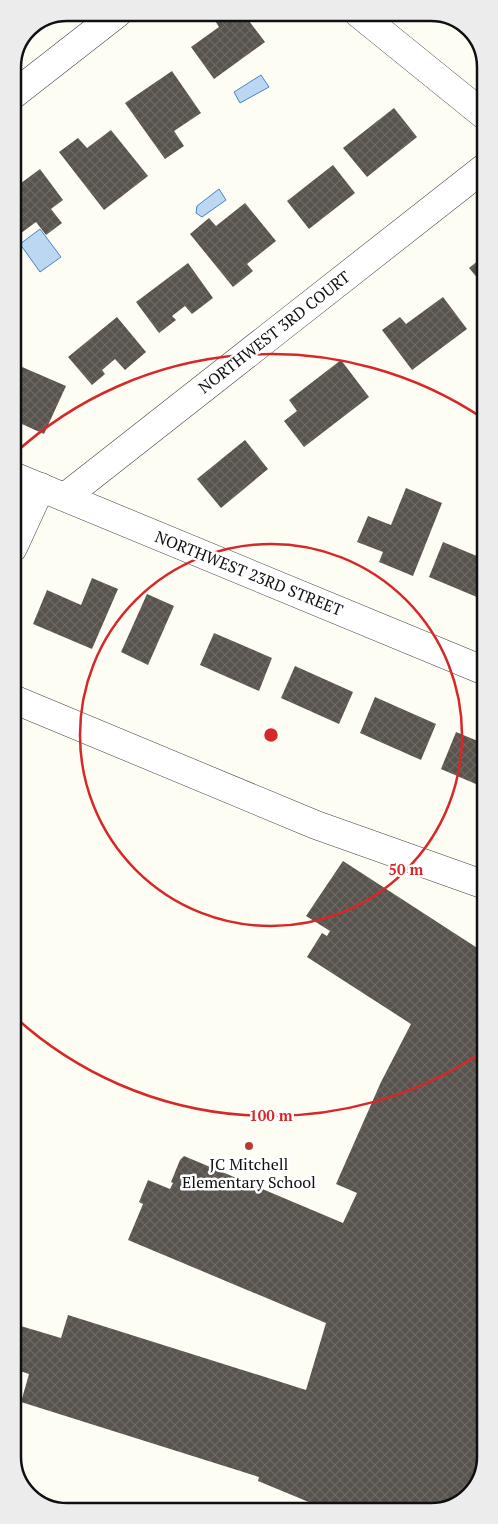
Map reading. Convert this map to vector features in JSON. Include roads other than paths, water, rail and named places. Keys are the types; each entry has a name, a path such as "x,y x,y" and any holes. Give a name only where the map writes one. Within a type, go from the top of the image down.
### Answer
{"street":[{"path":"21,89 107,21"},
{"path":"368,21 477,109"},
{"name":"NORTHWEST 3RD COURT","path":"53,492 477,173"},
{"name":"NORTHWEST 23RD STREET","path":"21,479 477,668"},
{"path":"21,537 53,492"},
{"path":"21,702 316,825 477,882"}],"water":[{"path":"261,75 269,87 240,103 234,92"},
{"path":"219,189 226,200 202,217 196,213 197,206"},
{"path":"40,229 61,257 40,272 21,243"}],"place":[{"name":"JC Mitchell Elementary School","path":"249,1146"}]}
